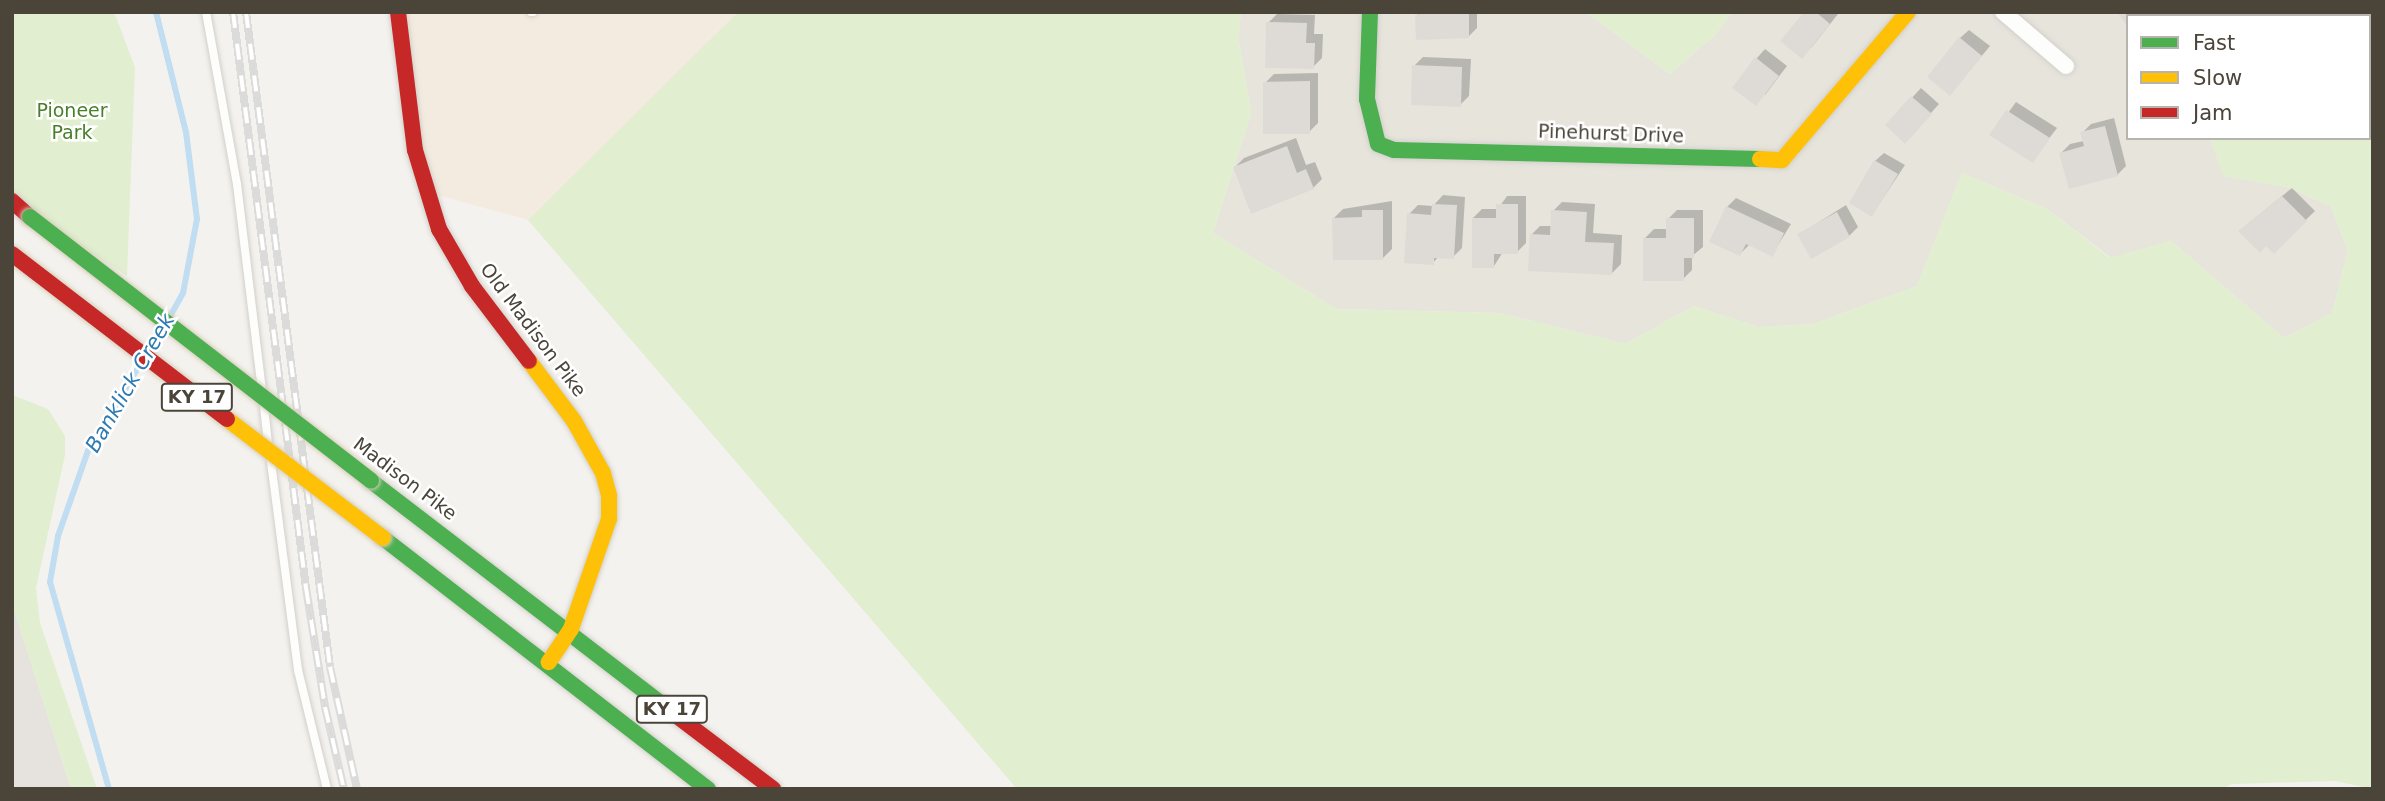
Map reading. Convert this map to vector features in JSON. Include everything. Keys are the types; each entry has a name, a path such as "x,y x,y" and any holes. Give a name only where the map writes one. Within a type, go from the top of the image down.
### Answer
{"main road":[{"name":"Old Madison Pike","path":"398,12 415,150 439,229 472,286 573,421 603,473 609,519 571,629 549,662"},
{"name":"Pinehurst Drive","path":"1370,12 1367,99 1378,144 1394,150 1782,160 1908,12"},
{"name":"Madison Pike","path":"12,201 371,481 571,629 773,789"},
{"name":"KY 17","path":"12,254 549,662 708,789"}],"street":[{"path":"2003,12 2067,66"}],"lane":[{"path":"206,12 237,184 298,670 327,789"}],"shaded area":[{"path":"398,12 738,12 528,220 426,192"},
{"path":"1241,12 1586,12 1670,74 1714,36 1732,12 2240,12 2246,14 2126,14 2126,140 2211,140 2224,176 2287,187 2331,206 2348,251 2332,313 2284,338 2171,241 2111,258 2047,209 1962,173 1917,286 1813,324 1758,327 1694,306 1625,344 1500,313 1336,309 1213,233 1251,113 1238,36"},
{"path":"12,603 71,789 12,789"}],"green space":[{"name":"Pioneer Park","path":"12,12 114,12 135,67 127,276 12,201"},
{"path":"738,12 1241,12 1238,36 1251,113 1213,233 1336,309 1500,313 1625,344 1694,306 1758,327 1813,324 1917,286 1962,173 2047,209 2110,258 2171,241 2284,338 2332,313 2348,251 2331,206 2287,187 2223,176 2211,140 2371,140 2371,14 2240,12 2373,12 2373,789 2335,781 2232,784 2222,789 1017,789 528,220"},
{"path":"1586,12 1732,12 1714,36 1670,74"},
{"path":"12,395 48,409 65,436 65,455 36,588 40,623 97,789 71,789 12,603"}],"building":[{"path":"1431,12 1469,12 1469,38 1416,40 1415,15"},
{"path":"1804,12 1816,12 1830,24 1802,59 1780,41"},
{"path":"2117,12 2155,14 2126,14 2126,24"},
{"path":"1266,22 1307,23 1306,43 1315,43 1314,69 1265,68"},
{"path":"1959,37 1982,56 1950,96 1927,77"},
{"path":"1755,57 1779,76 1756,106 1732,88"},
{"path":"1412,65 1462,67 1461,107 1411,105"},
{"path":"1310,81 1310,134 1263,134 1263,82"},
{"path":"1911,96 1932,114 1905,144 1885,125"},
{"path":"2006,110 2050,138 2033,163 1989,135"},
{"path":"2105,126 2118,176 2069,189 2059,153 2084,146 2080,132"},
{"path":"1287,146 1297,173 1306,169 1314,189 1251,214 1233,167"},
{"path":"1874,160 1898,174 1872,217 1849,203"},
{"path":"2282,196 2307,221 2274,254 2266,246 2260,253 2238,231"},
{"path":"1432,204 1457,205 1454,259 1434,258 1434,265 1404,263 1407,213 1431,215"},
{"path":"1496,204 1518,204 1518,254 1494,254 1494,268 1472,268 1472,218 1496,218"},
{"path":"1726,206 1784,233 1773,257 1746,244 1740,256 1709,242"},
{"path":"1362,210 1383,210 1383,260 1333,260 1332,218 1362,217"},
{"path":"1551,210 1587,212 1585,242 1614,243 1612,275 1528,271 1530,234 1550,235"},
{"path":"1837,212 1850,237 1811,259 1797,234"},
{"path":"1666,218 1694,218 1694,258 1684,258 1684,281 1643,281 1643,238 1666,238"}],"waterway":[{"name":"Banklick Creek","path":"156,12 186,132 197,219 183,293 170,316"},
{"name":"Banklick Creek","path":"148,352 162,328"},
{"name":"Banklick Creek","path":"109,789 50,582 58,536 88,451 142,361"}],"railway":[{"path":"233,12 306,588 325,707 344,789"},
{"path":"246,12 330,667 357,789"}],"traffic: fast":[{"path":"1370,12 1367,99 1378,144 1394,150 1760,159"},
{"path":"30,217 371,481"},
{"path":"371,481 665,707"},
{"path":"383,538 708,789"}],"traffic: slow":[{"path":"1760,159 1782,160 1908,12"},
{"path":"529,361 574,421 603,473 609,496 609,519 571,629 549,662"},
{"path":"227,419 383,538"}],"traffic: jam":[{"path":"398,12 415,150 439,229 472,286 529,361"},
{"path":"12,201 30,217"},
{"path":"12,254 227,419"},
{"path":"665,707 773,789"}]}
